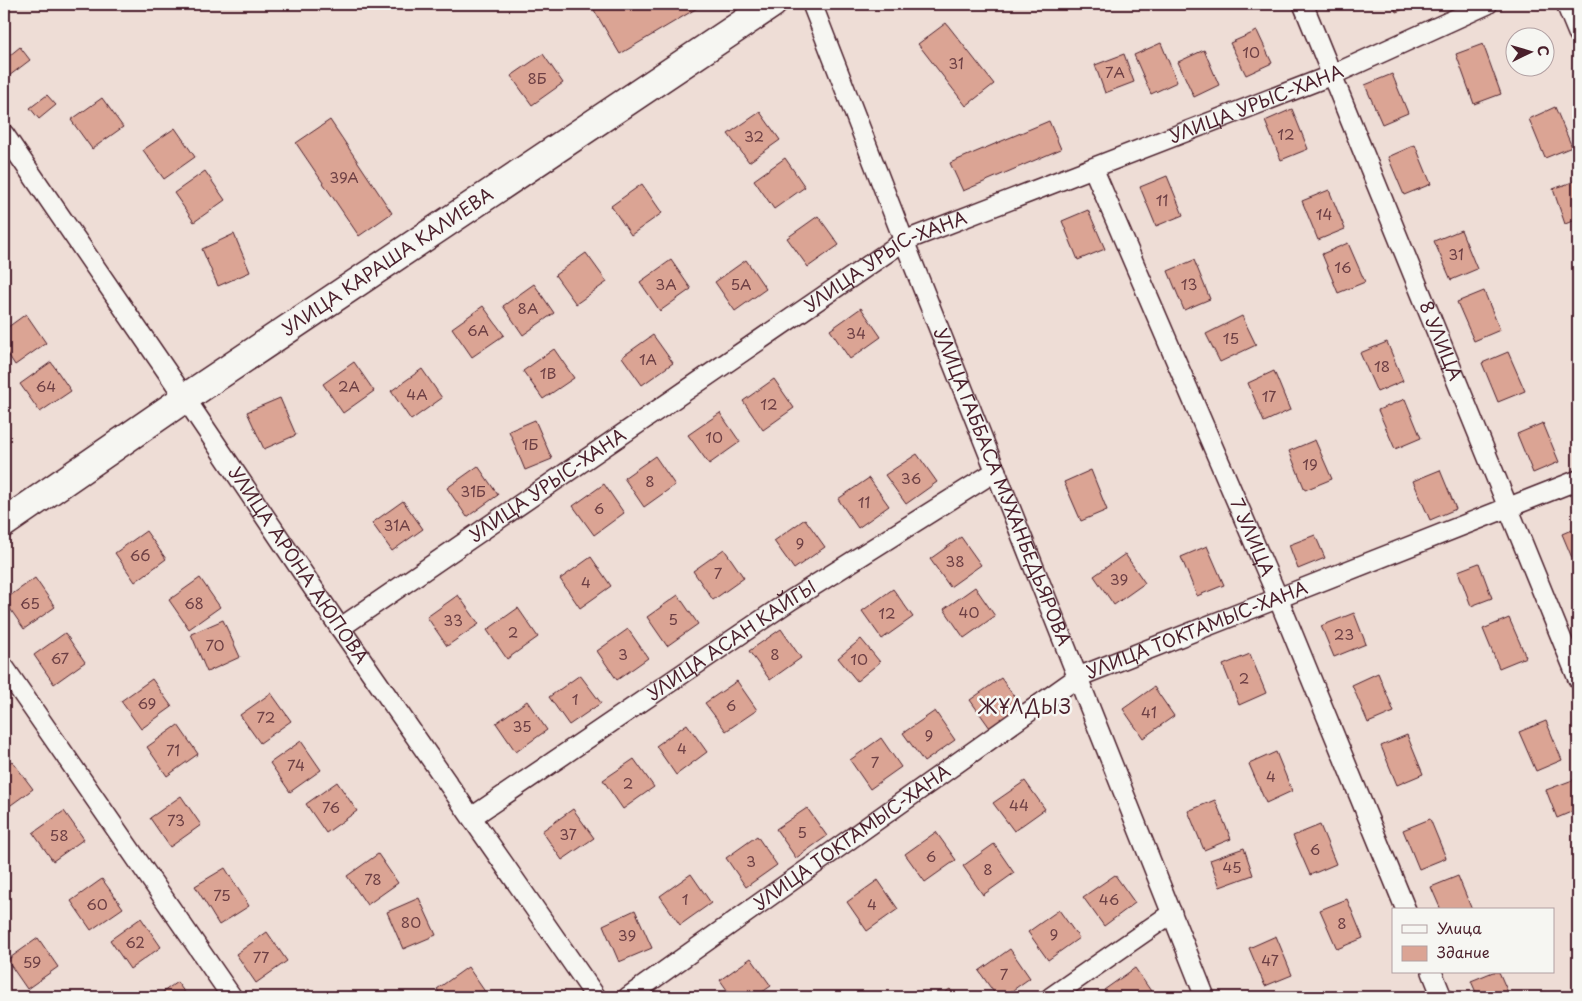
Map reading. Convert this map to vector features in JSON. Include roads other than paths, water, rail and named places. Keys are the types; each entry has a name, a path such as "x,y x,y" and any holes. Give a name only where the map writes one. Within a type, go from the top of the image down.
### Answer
{"street":[{"name":"УЛИЦА КАРАША КАЛИЕВА","path":"4,523 185,398 772,4"},
{"name":"УЛИЦА ГАББАСА МУХАНБЕДЬЯРОВА","path":"812,4 904,241 1205,997"},
{"name":"8 УЛИЦА","path":"1303,4 1578,679"},
{"name":"УЛИЦА УРЫС-ХАНА","path":"340,628 904,241 1332,75 1488,4"},
{"path":"1566,4 1578,33"},
{"name":"УЛИЦА АРОНА АЮПОВА","path":"4,134 340,628 596,997"},
{"name":"7 УЛИЦА","path":"1093,168 1278,598 1405,908"},
{"name":"УЛИЦА АСАН КАЙГЫ","path":"472,818 791,600 996,471"},
{"name":"УЛИЦА ТОКТАМЫС-ХАНА","path":"628,997 1078,678 1578,480"},
{"path":"4,667 232,997"},
{"path":"1051,997 1172,913"},
{"path":"1433,974 1442,997"}],"district":[{"name":"ЖҰЛДЫЗ","path":"1025,707"}]}
